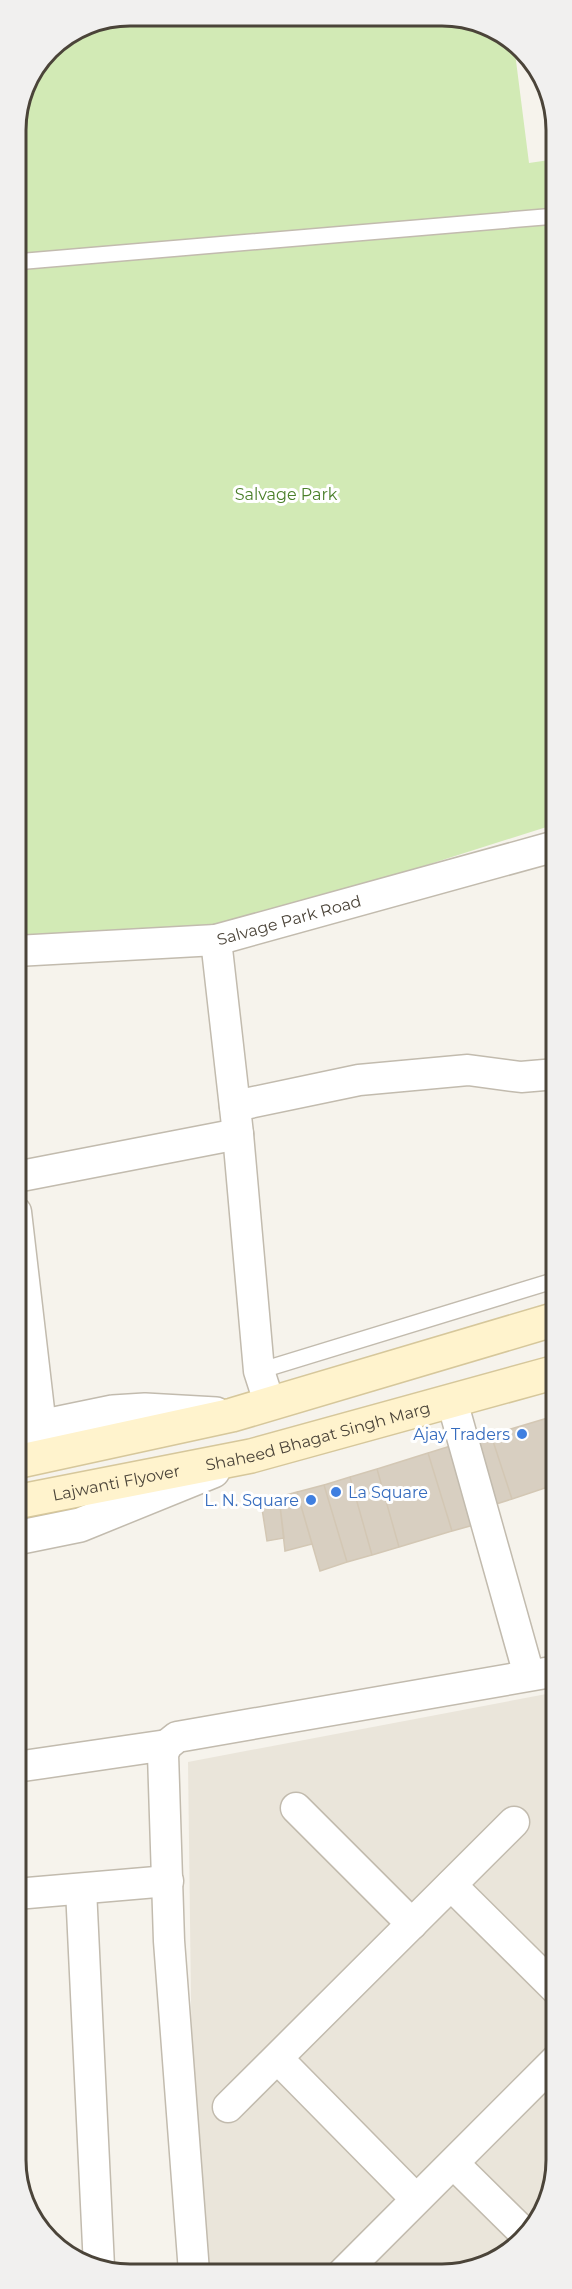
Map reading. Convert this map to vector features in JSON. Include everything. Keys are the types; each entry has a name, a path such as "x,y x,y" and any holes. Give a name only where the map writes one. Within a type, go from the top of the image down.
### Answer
{"main road":[{"path":"26,1460 232,1415 269,1402 546,1323"},
{"name":"Shaheed Bhagat Singh Marg","path":"251,1456 546,1375"},
{"name":"Lajwanti Flyover","path":"26,1500 251,1456"}],"street":[{"name":"Salvage Park Road","path":"26,950 216,940 546,849"},
{"path":"216,940 236,1120 259,1371 269,1402"},
{"path":"26,1174 236,1120 359,1080 468,1070 521,1077 546,1075"},
{"path":"26,1393 28,1429 112,1412 146,1410 232,1415"},
{"path":"193,2264 169,1941 163,1754 167,1745 177,1737 543,1673 452,1401"},
{"name":"Shaheed Bhagat Singh Marg","path":"26,1536 80,1525 251,1456"},
{"path":"26,1766 167,1745"},
{"path":"296,1808 412,1924"},
{"path":"228,2107 514,1822"},
{"path":"26,1893 168,1881"},
{"path":"451,1886 546,1979"},
{"path":"81,1889 99,2259"},
{"path":"278,2059 416,2199"},
{"path":"351,2264 546,2071"},
{"path":"454,2164 520,2229"}],"lane":[{"path":"26,261 546,217"},
{"path":"259,1371 546,1283"}],"shaded area":[{"path":"546,1694 546,2166 539,2199 533,2211 521,2228 506,2242 488,2253 469,2260 442,2264 198,2264 194,2236 188,1762"}],"green space":[{"name":"Salvage Park","path":"116,26 442,26 476,31 494,39 515,55 529,163 546,160 546,827 213,933 26,958 26,123 29,103 36,84 47,66 61,51 78,39"}],"building":[{"path":"546,1418 546,1488 512,1499 491,1435"},
{"path":"491,1435 512,1499 493,1505 472,1441"},
{"path":"457,1444 481,1523 452,1531 428,1453"},
{"path":"428,1453 452,1531 399,1547 377,1469"},
{"path":"377,1469 399,1547 372,1555 350,1477"},
{"path":"350,1477 372,1555 347,1562 324,1485"},
{"path":"324,1485 347,1562 320,1571 297,1492"},
{"path":"297,1492 312,1544 285,1551 279,1497"},
{"path":"279,1497 284,1538 267,1541 261,1502"}],"place":[{"name":"Ajay Traders","path":"522,1434"},
{"name":"La Square","path":"336,1492"},
{"name":"L. N. Square","path":"311,1500"}]}
